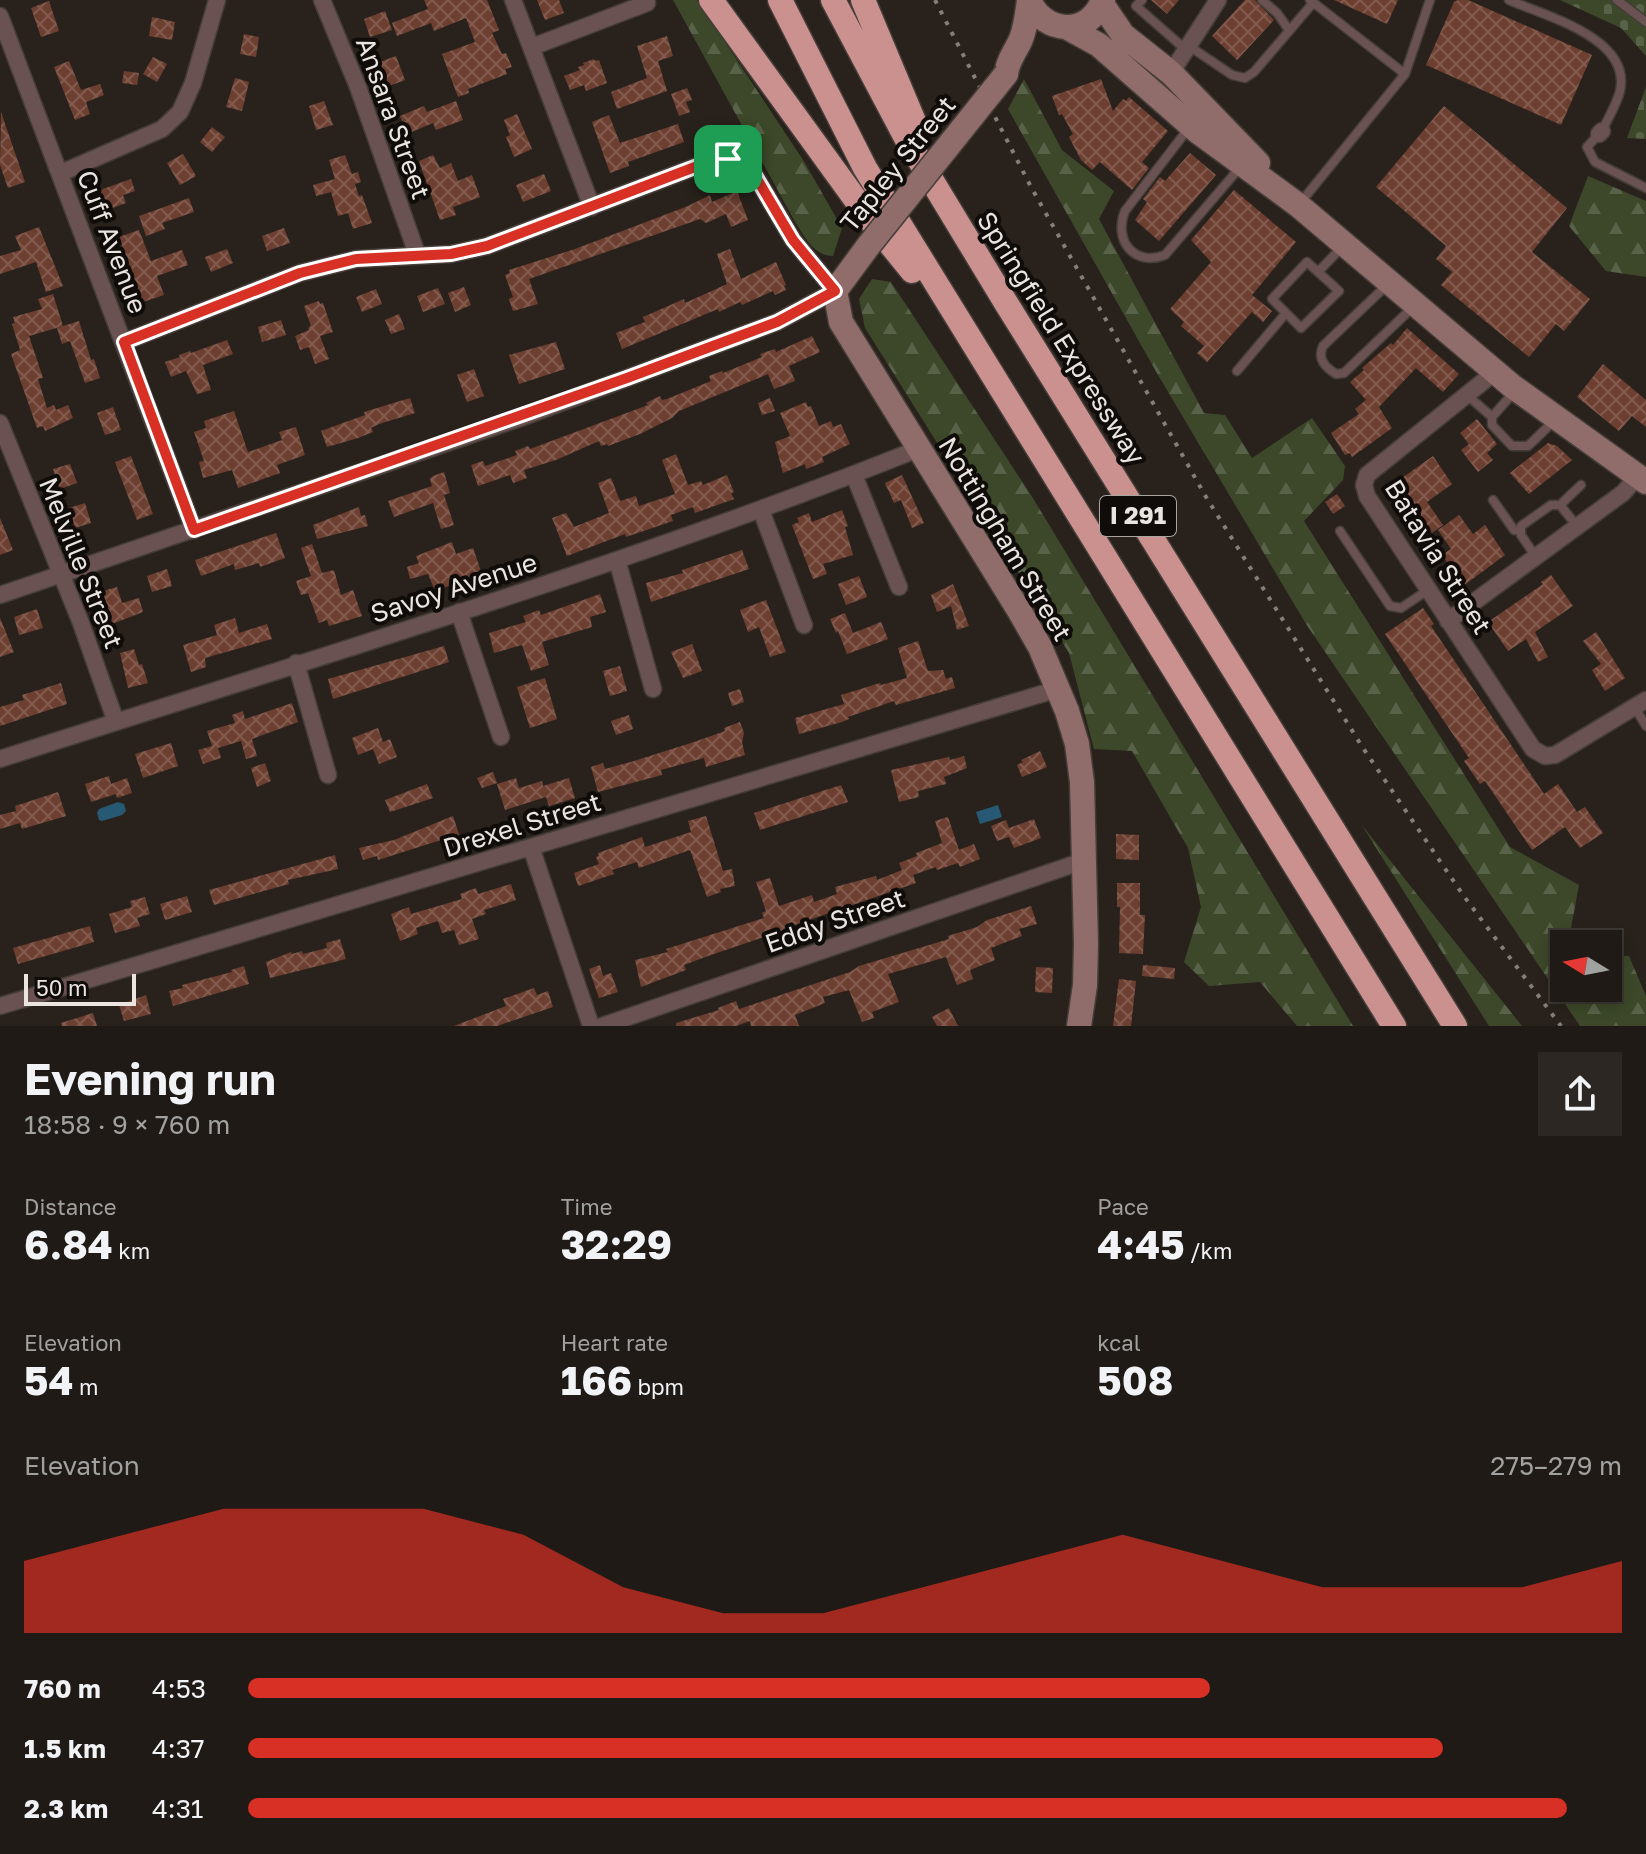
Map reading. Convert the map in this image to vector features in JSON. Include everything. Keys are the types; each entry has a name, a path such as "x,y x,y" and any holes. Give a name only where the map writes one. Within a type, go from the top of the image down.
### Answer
{"highway":[{"path":"711,0 869,218 970,342"},
{"name":"I 291","path":"780,0 865,168 1394,1026"},
{"name":"Springfield Expressway","path":"833,0 906,138 971,246 1455,1026"},
{"path":"863,0 898,86 971,246"}],"street":[{"path":"61,173 162,129 180,112 193,83 217,0"},
{"name":"Ansara Street","path":"322,0 358,87 417,254"},
{"path":"124,342 300,273 356,259 451,254 487,246 592,207 513,0"},
{"path":"1029,0 1045,22 1099,45 1191,125 1298,205 1516,389 1642,480 1448,621"},
{"name":"Tapley Street","path":"1006,74 1007,60 1019,44 1025,27 1029,0"},
{"path":"1171,73 1218,0"},
{"path":"1103,2 1123,35 1171,73 1298,205"},
{"name":"Tapley Street","path":"835,291 1006,74 1038,44 1065,28 1088,21 1103,2"},
{"path":"532,47 647,3"},
{"name":"Cuff Avenue","path":"0,16 194,530"},
{"name":"Nottingham Street","path":"592,207 708,162 739,159 750,167 793,240 835,291 841,322 1020,612 1058,689 1077,744 1082,782 1086,944 1085,985 1079,1026"},
{"path":"0,595 601,388 777,322 835,291"},
{"name":"Batavia Street","path":"1495,372 1367,475 1364,485 1367,496 1533,749 1545,756 1555,755 1640,704"},
{"name":"Melville Street","path":"0,423 81,623 116,722"},
{"name":"Savoy Avenue","path":"0,759 617,560 761,510 918,449"},
{"path":"854,475 899,587"},
{"path":"761,510 804,625"},
{"path":"617,560 653,689"},
{"path":"459,612 501,737"},
{"path":"296,663 328,775"},
{"name":"Drexel Street","path":"0,1006 1058,689"},
{"path":"531,847 591,1026"},
{"name":"Eddy Street","path":"602,1026 1083,861"}],"lane":[{"path":"1142,0 1136,6 1187,48 1232,75 1245,78 1254,72 1311,1 1405,74"},
{"path":"1262,0 1277,13 1289,30"},
{"path":"1298,205 1405,74 1430,0"},
{"path":"1509,0 1585,33 1613,55 1619,67 1620,90 1600,132 1587,147 1595,162 1646,188"},
{"path":"1617,0 1633,4 1646,22"},
{"path":"1191,125 1125,211 1120,224 1127,248 1153,260 1165,255 1243,165"},
{"path":"1318,272 1344,245"},
{"path":"1307,262 1318,272 1339,291 1301,328 1272,299 1307,262"},
{"path":"1389,283 1323,346 1321,359 1326,368 1336,374 1344,373 1416,305"},
{"path":"1237,371 1286,313"},
{"path":"1516,389 1492,417 1492,425 1512,446 1528,446 1557,419"},
{"path":"1467,395 1492,417"},
{"path":"1536,557 1521,535 1521,526 1551,505 1560,505 1581,485"},
{"path":"1493,500 1514,530 1521,531"},
{"path":"1560,505 1577,526"},
{"path":"1340,531 1390,606 1401,608 1428,590"},
{"path":"1640,704 1646,726"}],"green space":[{"path":"673,0 697,0 805,163 842,228 833,256 814,248 801,232"},
{"path":"1560,0 1646,0 1646,56 1621,28"},
{"path":"1024,79 1062,150 1114,191 1099,219 1204,413 1225,415 1252,458 1312,418 1345,466 1343,480 1304,521 1510,847 1579,885 1571,930 1550,930 1550,982 1306,624 1158,375 1008,109"},
{"path":"1646,87 1646,139 1627,138"},
{"path":"1588,176 1646,201 1646,277 1606,271 1569,226"},
{"path":"872,279 891,282 1031,495 1353,1026 1297,1026 1260,982 1209,986 1184,962 1201,907 1188,848 1132,751 1094,749 1069,653 865,328 859,299"},
{"path":"1361,824 1522,1026 1489,1026"},
{"path":"1622,956 1629,956 1646,996 1646,1026 1580,1026 1564,1002 1622,1002"}],"water":[{"path":"118,802 124,804 126,811 122,815 99,820 99,809"},
{"path":"998,805 1002,817 980,824 976,812"}],"building":[{"path":"424,0 487,0 499,30 492,33 512,67 505,69 507,74 468,89 469,93 458,97 442,54 475,42 466,18 434,31 431,23 397,36 392,23 428,9"},
{"path":"537,0 559,0 564,13 545,20"},
{"path":"1151,0 1179,0 1167,14"},
{"path":"1245,0 1255,0 1274,20 1237,60 1212,36"},
{"path":"1334,0 1398,0 1387,24"},
{"path":"1468,0 1592,55 1561,125 1426,65 1454,2"},
{"path":"49,1 59,31 41,37 31,8"},
{"path":"385,11 392,30 370,37 364,19"},
{"path":"152,17 175,22 172,40 149,36"},
{"path":"244,34 259,37 256,57 240,54"},
{"path":"667,36 673,56 658,61 667,91 617,109 611,92 647,78 637,46"},
{"path":"396,56 405,80 389,86 380,62"},
{"path":"153,57 167,64 157,82 143,74"},
{"path":"599,60 607,83 586,91 584,85 570,90 564,76 580,70 578,67 583,63"},
{"path":"69,61 81,90 100,84 104,95 86,102 90,114 75,120 54,67"},
{"path":"124,71 139,73 137,85 122,83"},
{"path":"235,78 249,82 242,111 226,107"},
{"path":"1101,79 1113,111 1123,99 1126,101 1129,97 1168,131 1142,162 1149,168 1132,190 1100,162 1092,170 1081,160 1069,137 1073,134 1062,114 1059,115 1052,96"},
{"path":"687,88 692,100 686,102 690,112 679,116 671,94"},
{"path":"324,101 333,125 316,130 309,106"},
{"path":"456,101 463,120 436,130 433,123 407,134 400,116 424,106 427,112"},
{"path":"1444,106 1567,208 1532,252 1590,299 1564,331 1556,324 1529,357 1441,285 1452,272 1436,259 1446,246 1376,187"},
{"path":"1,112 25,182 8,188 0,165"},
{"path":"517,114 532,149 514,157 506,137 510,135 504,120"},
{"path":"609,115 620,143 678,124 684,142 628,162 629,166 610,173 592,122"},
{"path":"212,127 225,137 212,152 200,142"},
{"path":"1190,153 1216,175 1159,241 1135,220 1147,202 1143,199 1160,177 1165,181"},
{"path":"183,154 196,176 180,185 167,163"},
{"path":"345,155 352,174 358,172 361,182 355,184 372,223 353,229 348,213 338,216 331,192 316,196 313,185 335,179 329,160"},
{"path":"433,155 440,168 451,163 458,181 472,175 480,197 453,207 456,215 440,220 419,161"},
{"path":"544,174 551,191 523,202 516,185"},
{"path":"131,179 135,191 123,195 126,203 107,210 100,190"},
{"path":"1234,190 1296,242 1252,295 1272,311 1263,322 1252,312 1207,362 1197,353 1204,346 1181,326 1184,322 1170,309 1211,262 1191,240"},
{"path":"737,191 748,220 731,227 726,214 706,223 700,219 529,279 538,304 513,311 509,299 513,297 505,275 510,273 509,270 575,249 710,195 712,202"},
{"path":"189,198 194,212 162,223 165,229 146,236 139,216"},
{"path":"39,227 63,286 46,292 36,262 0,274 0,256 21,250 15,236"},
{"path":"284,228 290,243 267,251 262,236"},
{"path":"139,230 151,261 182,250 188,265 157,276 164,295 143,302 119,237"},
{"path":"227,249 233,263 211,272 205,257"},
{"path":"730,249 741,279 776,262 786,290 775,295 773,291 719,312 718,309 622,349 616,333 645,322 643,317 727,284 717,254"},
{"path":"464,287 471,305 455,312 448,293"},
{"path":"438,288 445,304 423,312 417,296"},
{"path":"376,289 382,304 362,312 356,297"},
{"path":"53,294 63,326 29,336 43,378 38,379 47,408 54,405 56,410 68,405 73,418 45,431 43,426 37,428 11,354 20,350 12,324 15,323 13,317 42,309 38,299"},
{"path":"319,301 323,303 333,332 320,336 329,359 315,364 309,347 300,350 295,336 311,326 304,306"},
{"path":"399,314 405,329 391,334 385,320"},
{"path":"281,320 286,335 262,342 258,327"},
{"path":"79,321 100,378 85,383 70,341 62,344 57,328"},
{"path":"1407,328 1459,374 1443,392 1416,368 1379,407 1392,428 1352,457 1350,453 1345,455 1331,433 1359,414 1355,409 1366,400 1350,382 1391,343 1393,345"},
{"path":"812,336 820,352 789,366 795,381 774,389 768,374 679,411 672,418 640,434 608,446 601,446 599,441 524,470 527,478 513,483 510,475 478,486 471,465 483,461 485,466 517,455 515,451 528,446 530,449 648,405 646,403 660,396 662,400 667,399 711,381 709,376"},
{"path":"227,340 233,354 203,365 211,390 197,394 186,371 171,377 165,362"},
{"path":"556,342 565,369 519,384 509,355"},
{"path":"1603,364 1646,400 1646,427 1632,416 1619,431 1577,397"},
{"path":"474,369 484,396 467,402 457,375"},
{"path":"410,398 415,413 379,424 371,428 373,432 358,438 327,447 321,431 365,415 364,412"},
{"path":"770,398 775,411 762,415 758,403"},
{"path":"806,402 808,407 811,406 819,426 831,421 833,427 841,424 850,444 822,457 824,462 806,469 805,464 783,473 775,442 790,436 780,413"},
{"path":"113,407 121,430 105,435 97,413"},
{"path":"234,411 248,452 282,440 279,432 296,427 305,455 277,465 280,473 238,488 232,470 203,478 199,462 204,461 194,432 206,428 204,421"},
{"path":"1477,419 1497,444 1487,453 1493,460 1478,472 1461,450 1469,444 1460,433"},
{"path":"1548,443 1557,446 1572,460 1529,494 1510,473"},
{"path":"676,454 688,485 701,481 703,485 727,475 734,499 695,513 693,507 671,515 673,521 626,537 625,534 567,556 552,518 566,513 574,527 609,513 598,483 611,478 620,501 636,496 639,506 675,494 662,460"},
{"path":"131,456 153,514 137,520 115,462"},
{"path":"1433,456 1452,484 1427,502 1443,525 1432,533 1415,509 1409,513 1392,485"},
{"path":"70,464 77,483 60,489 53,469"},
{"path":"444,472 450,493 444,495 454,525 441,529 433,503 394,517 388,501 432,486 430,479"},
{"path":"902,475 924,523 912,528 901,500 894,503 885,483"},
{"path":"1337,494 1345,506 1333,514 1325,502"},
{"path":"85,503 91,523 75,528 69,508"},
{"path":"359,507 368,526 317,539 313,525"},
{"path":"842,510 853,555 823,564 827,574 813,579 792,525 799,522 797,518 809,513 812,522"},
{"path":"1459,515 1473,534 1485,525 1505,555 1463,586 1442,555 1451,549 1438,530"},
{"path":"0,518 13,550 0,555"},
{"path":"276,533 285,558 260,567 259,563 235,570 234,564 201,576 195,560"},
{"path":"452,542 456,554 473,548 482,574 435,591 428,574 410,579 407,567 419,563 416,556"},
{"path":"312,544 322,573 334,570 341,595 353,590 362,616 329,626 327,620 319,623 308,593 301,595 296,581 311,576 301,548"},
{"path":"742,550 749,569 651,602 646,583 683,573 682,570"},
{"path":"167,569 172,586 152,592 147,576"},
{"path":"1551,575 1573,606 1535,632 1548,657 1538,662 1526,639 1508,651 1488,622 1543,584 1541,582"},
{"path":"859,576 867,597 846,605 838,584"},
{"path":"953,584 969,626 957,630 951,606 937,612 931,595"},
{"path":"117,587 122,603 139,598 143,612 112,624 107,607 101,609 96,593"},
{"path":"600,594 606,612 590,617 592,627 542,642 549,665 531,671 522,645 494,653 489,633 526,622 523,616 539,610 541,615"},
{"path":"766,600 786,652 770,657 759,627 748,632 740,610"},
{"path":"1423,608 1434,624 1431,626 1544,794 1558,784 1577,812 1585,807 1603,833 1580,848 1565,827 1532,850 1485,781 1480,784 1464,761 1469,758 1385,634"},
{"path":"37,609 43,628 19,635 14,617"},
{"path":"845,613 853,633 881,622 888,639 847,654 830,619"},
{"path":"0,618 14,652 0,657"},
{"path":"235,618 239,633 267,624 272,639 205,658 206,667 191,672 183,645 217,635 214,625"},
{"path":"1596,632 1625,678 1605,691 1592,670 1601,664 1583,641"},
{"path":"918,641 928,671 943,670 946,679 952,677 955,688 896,705 894,701 842,722 799,734 795,718 844,704 841,695 907,678 898,648"},
{"path":"692,644 702,671 683,678 671,652"},
{"path":"444,646 449,662 333,699 328,679"},
{"path":"134,649 148,683 128,688 120,653"},
{"path":"620,666 627,691 610,696 603,671"},
{"path":"545,678 557,719 530,728 517,687"},
{"path":"61,683 67,704 0,726 0,707 24,700 22,695"},
{"path":"740,689 744,702 732,706 728,693"},
{"path":"292,703 298,722 252,739 257,756 246,759 241,741 218,748 221,758 203,764 198,750 212,746 207,731 235,723 232,715 243,711 245,719"},
{"path":"629,715 633,729 616,735 611,721"},
{"path":"740,722 745,755 706,767 704,758 661,770 662,775 598,792 591,767 603,763 605,769 634,761 725,731 724,728"},
{"path":"378,728 383,742 390,739 397,757 379,764 373,749 358,755 352,738"},
{"path":"171,743 178,766 143,778 135,754"},
{"path":"1040,751 1047,767 1022,777 1017,765"},
{"path":"964,756 967,768 944,777 946,784 918,791 919,797 899,802 891,770"},
{"path":"265,763 271,781 257,787 251,768"},
{"path":"493,772 497,783 482,788 477,778"},
{"path":"109,776 111,784 127,778 132,793 117,798 116,794 91,802 85,784"},
{"path":"516,778 519,788 542,781 543,786 569,778 575,798 549,806 546,797 505,810 497,784"},
{"path":"427,784 433,798 390,812 385,800"},
{"path":"841,785 848,802 760,830 754,813"},
{"path":"58,792 66,816 22,829 20,823 0,829 0,815 16,811 15,806"},
{"path":"453,816 460,837 456,838 458,846 444,851 441,840 378,860 377,856 363,860 359,848 394,840"},
{"path":"706,816 723,871 732,869 735,886 720,889 721,892 707,897 690,850 639,868 637,862 612,870 614,874 578,886 574,873 599,864 598,853 642,837 645,847 691,832 688,821"},
{"path":"948,817 959,850 974,844 980,859 960,867 958,863 913,875 916,883 783,929 786,937 766,943 764,937 708,956 684,965 686,970 641,987 635,960 668,952 666,949 764,918 762,913 766,911 756,882 770,878 779,906 812,895 814,902 837,894 835,887 876,876 877,880 902,870 899,863 942,843 935,821"},
{"path":"1034,819 1041,838 1014,848 1009,837 997,841 991,826 1006,820 1009,828"},
{"path":"1116,834 1139,835 1139,860 1116,859"},
{"path":"335,855 338,869 288,880 289,884 214,905 209,890"},
{"path":"1117,883 1140,883 1140,915 1145,915 1143,954 1119,953"},
{"path":"511,884 516,900 484,910 486,914 472,919 479,939 459,945 454,930 442,933 438,921 416,928 418,934 400,941 391,914 409,907 411,914 462,899 460,894 476,888 478,894"},
{"path":"187,896 192,912 165,920 160,904"},
{"path":"145,897 150,914 137,918 140,926 115,933 109,914 132,907 130,901"},
{"path":"1031,906 1037,924 1019,929 1022,936 991,948 995,960 970,970 973,979 957,985 946,957 888,974 899,1002 872,1012 874,1018 862,1022 849,990 823,997 825,1003 795,1015 799,1026 751,1026 750,1021 736,1026 676,1026 676,1023 719,1010 736,1001 739,1009 850,972 859,966 949,939 948,936 977,927 987,920"},
{"path":"90,926 94,942 18,964 13,948"},
{"path":"340,939 346,959 270,978 266,962 291,952 302,951 303,954 327,948 326,943"},
{"path":"600,965 603,976 611,973 618,992 599,998 589,969"},
{"path":"1143,965 1175,968 1174,979 1142,976"},
{"path":"244,966 249,984 173,1006 169,991"},
{"path":"1036,967 1053,968 1052,993 1035,992"},
{"path":"1119,979 1136,981 1131,1026 1113,1026"},
{"path":"534,988 537,995 548,991 553,1007 497,1026 454,1026 506,1006 503,999"},
{"path":"146,995 151,1014 124,1021 119,1005"},
{"path":"949,1008 958,1026 937,1026 932,1017"},
{"path":"93,1013 97,1026 62,1026 61,1023"}],"railway":[{"path":"935,0 1031,187 1206,497 1363,748 1463,895 1561,1026"}],"route":[{"path":"728,159 739,159 750,167 793,240 835,291 777,322 520,418 194,530 124,342 300,273 356,259 451,254 487,246 708,162 728,159"}]}
